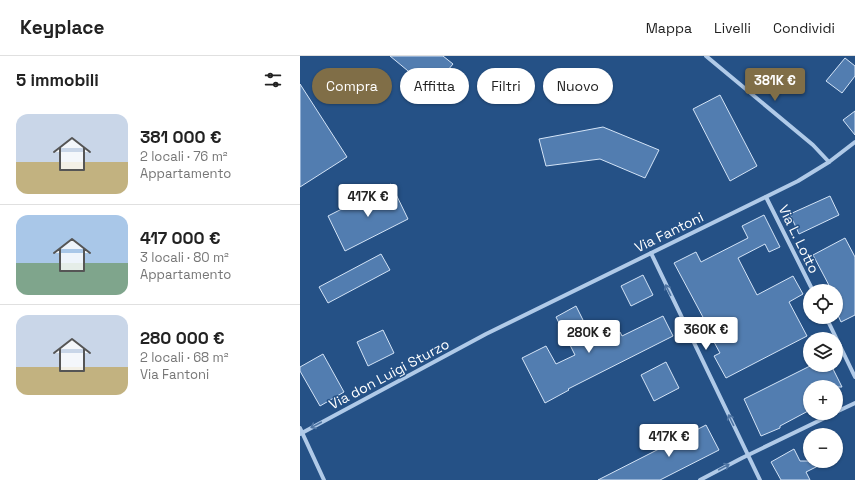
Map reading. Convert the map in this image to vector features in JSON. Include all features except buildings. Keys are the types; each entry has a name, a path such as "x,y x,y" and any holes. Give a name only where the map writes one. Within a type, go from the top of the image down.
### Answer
{"street":[{"path":"706,56 785,120 813,145 829,162"},
{"name":"Via Fantoni","path":"486,334 766,197 829,162 855,142"},
{"name":"Via L. Lotto","path":"766,197 810,284"},
{"path":"650,253 760,480"},
{"path":"829,324 855,377"},
{"name":"Via don Luigi Sturzo","path":"301,434 486,334"},
{"path":"843,409 855,403"},
{"path":"700,480 820,420"},
{"path":"300,428 301,434 324,480"}]}
